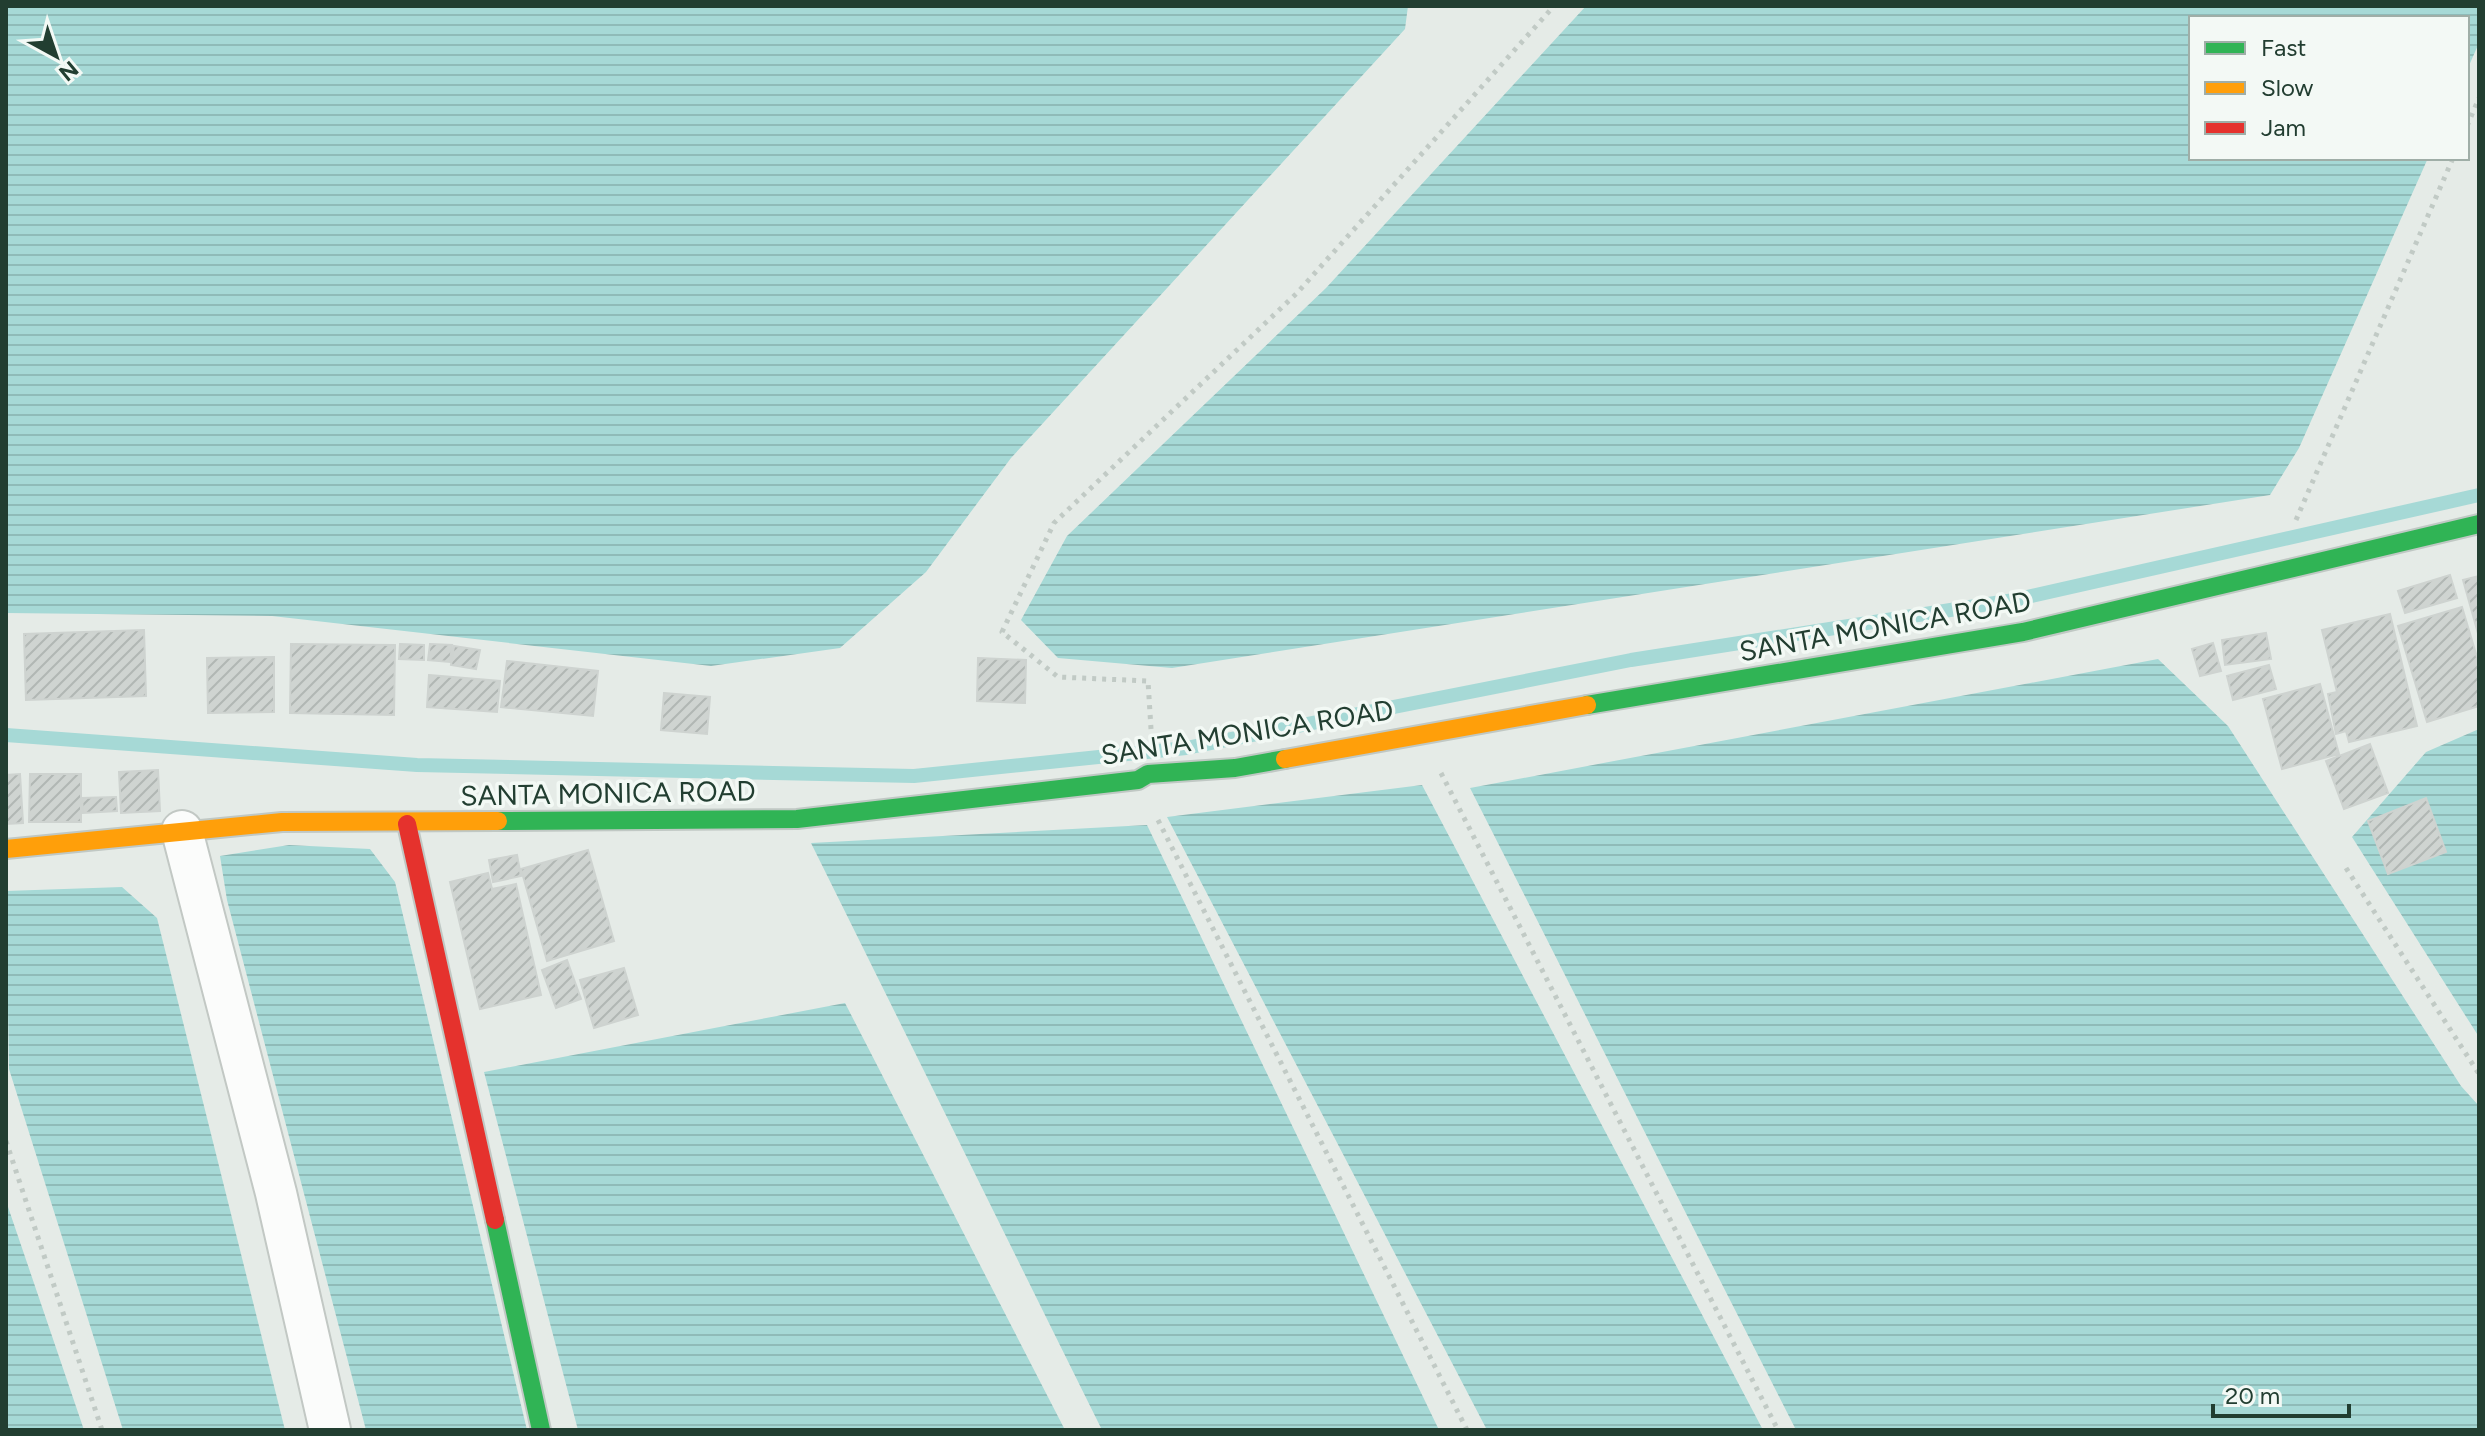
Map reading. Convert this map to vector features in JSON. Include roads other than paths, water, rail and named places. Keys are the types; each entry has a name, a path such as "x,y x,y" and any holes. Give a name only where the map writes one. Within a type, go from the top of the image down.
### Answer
{"street":[{"name":"SANTA MONICA ROAD","path":"6,849 282,822 407,824 797,819 1138,780 1148,774 1235,768 1420,733 2023,632 2479,524"},
{"path":"407,824 541,1430"},
{"path":"182,831 276,1193 330,1430"}],"water":[{"path":"6,6 1408,6 1405,29 1011,458 926,572 840,648 711,666 272,616 6,613"},
{"path":"1586,6 2479,6 2479,43 2469,66 2469,16 2189,16 2189,160 2427,160 2299,448 2270,495 1172,668 1058,658 1021,620 1067,536 1326,288"},
{"path":"2158,659 2228,726 2461,1086 2479,1106 2479,1430 1796,1430 1470,788"},
{"path":"2479,729 2479,1037 2352,837 2426,752"},
{"path":"1422,785 1763,1430 1487,1430 1167,817"},
{"path":"1147,825 1439,1430 1102,1430 811,843"},
{"path":"289,845 370,849 395,882 527,1430 366,1430 227,900 220,856"},
{"path":"122,887 157,918 285,1430 123,1430 9,1069 6,891"},
{"path":"845,1003 1065,1430 578,1430 484,1072"},
{"path":"6,1201 84,1430 6,1430"}],"waterway":[{"path":"6,735 417,765 914,776 1186,748 1631,660 2014,600 2479,495"}]}
